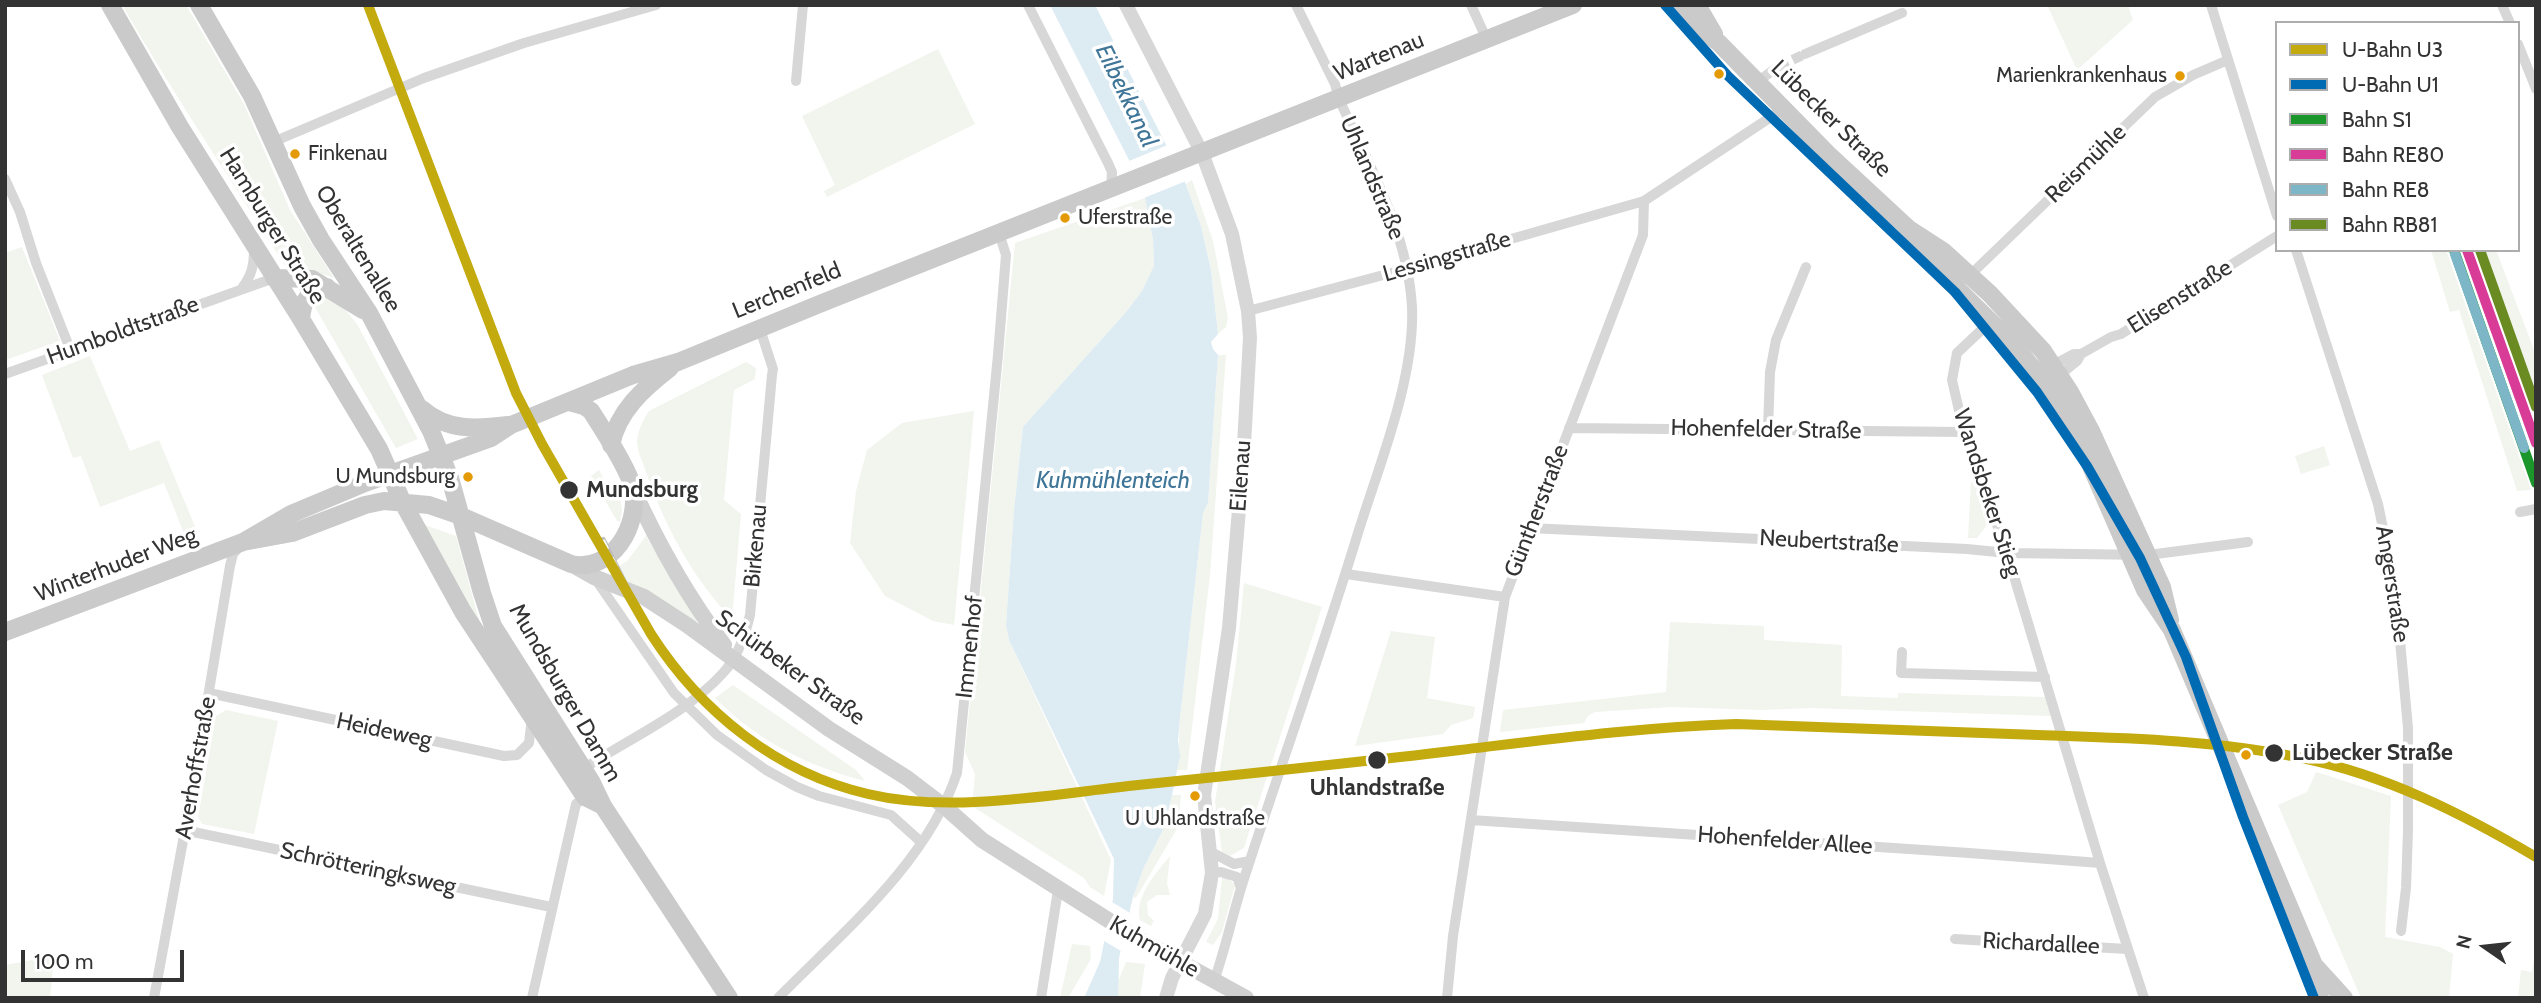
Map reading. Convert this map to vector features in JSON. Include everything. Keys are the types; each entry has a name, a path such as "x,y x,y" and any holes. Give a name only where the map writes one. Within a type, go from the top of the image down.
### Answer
{"main road":[{"name":"Hamburger Straße","path":"110,5 180,127 301,319 379,449 391,474"},
{"name":"Oberaltenallee","path":"200,5 252,96 321,240 369,313 419,406"},
{"name":"Wartenau","path":"1202,153 1573,5"},
{"name":"Lübecker Straße","path":"1672,5 1719,43 1909,229 1943,251 1991,321 2032,366 2076,435 2145,590 2172,631"},
{"name":"Lübecker Straße","path":"1697,5 1719,43"},
{"name":"Lerchenfeld","path":"391,474 491,438 511,425 633,375 678,362 1202,153"},
{"path":"274,278 312,279 369,313"},
{"name":"Lübecker Straße","path":"1964,282 2025,329 2056,370 2091,432 2162,587 2172,631 2314,965 2319,998"},
{"path":"301,319 309,293 327,287"},
{"path":"611,445 616,426 630,404 678,362"},
{"path":"569,402 592,411 679,578 734,658"},
{"path":"419,406 440,422 456,426 484,428 511,425"},
{"name":"Mundsburger Damm","path":"419,406 442,457 493,626 583,769 603,806 729,998"},
{"path":"391,474 429,505"},
{"name":"Mundsburger Damm","path":"391,474 402,501 463,612 585,797 603,806"},
{"name":"Winterhuder Weg","path":"5,632 243,542 291,514 391,474"},
{"path":"571,564 589,565 607,557 618,546 626,534 631,515 633,488"},
{"name":"Winterhuder Weg","path":"243,542 292,533 374,502 402,501 429,505"},
{"name":"Schürbeker Straße","path":"429,505 461,516 643,597 734,658 829,729 907,778 982,841 1098,916"},
{"name":"Kuhmühle","path":"1098,916 1246,998"},
{"name":"Lübecker Straße","path":"2314,965 2344,998"}],"street":[{"path":"273,142 424,78 524,43 656,5"},
{"path":"796,81 803,5"},
{"path":"1028,5 1108,163 1112,172 1111,188"},
{"name":"Eilenau","path":"1126,5 1202,153 1232,234 1248,311 1250,338 1233,587 1222,685 1204,795 1212,873 1205,914 1172,978 1167,998"},
{"name":"Uhlandstraße","path":"1214,981 1241,888 1346,574 1399,402 1410,352 1412,307 1402,247 1335,84 1296,5"},
{"path":"1471,5 1487,40"},
{"path":"2211,5 2275,210"},
{"path":"2502,5 2509,21"},
{"path":"1805,54 1902,13"},
{"path":"2520,49 2536,89"},
{"name":"Reismühle","path":"1964,282 2155,97 2193,75 2228,60"},
{"path":"1757,82 1779,66"},
{"path":"1644,201 1783,108"},
{"path":"5,179 20,212 36,263 70,349"},
{"name":"Lessingstraße","path":"1248,311 1406,270 1644,201"},
{"name":"Güntherstraße","path":"1447,998 1505,597 1643,235 1644,201"},
{"name":"Immenhof","path":"778,998 908,864 944,807 957,772 1006,255 999,233"},
{"name":"Elisenstraße","path":"2056,370 2074,354 2081,354 2121,334 2275,237"},
{"path":"242,288 253,268 254,246"},
{"name":"Angerstraße","path":"2297,252 2378,504 2395,586 2408,728 2407,876 2401,932"},
{"path":"1768,429 1770,372 1776,340 1806,267"},
{"name":"Humboldtstraße","path":"5,374 274,278"},
{"name":"Wandsbeker Stieg","path":"1991,321 1967,342 1955,358 1952,380 1964,432 2007,553 2099,863 2144,998"},
{"name":"Birkenau","path":"583,769 686,704 724,672 745,638 750,615 772,375 760,329"},
{"path":"2032,366 2056,370"},
{"name":"Hohenfelder Straße","path":"1569,428 1964,432"},
{"path":"2520,512 2536,509"},
{"name":"Neubertstraße","path":"1530,528 2007,553 2148,555 2248,542"},
{"name":"Averhoffstraße","path":"154,998 230,566 233,554 243,542"},
{"path":"1346,574 1505,597"},
{"path":"594,577 674,693 717,735 766,770 819,796 891,815 921,842"},
{"path":"1902,652 1901,673 2045,677"},
{"name":"Heideweg","path":"209,693 504,757 517,755 529,743 532,718"},
{"path":"532,998 576,804 585,797"},
{"name":"Hohenfelder Allee","path":"1471,821 2099,863"},
{"name":"Schrötteringksweg","path":"184,830 551,907"},
{"path":"1211,852 1234,864 1250,862"},
{"path":"1212,873 1221,872 1237,877 1241,888"},
{"path":"1041,998 1058,890"},
{"name":"Richardallee","path":"1955,939 2127,949"}],"shaded area":[{"path":"122,5 186,5 244,104 290,210 334,278 310,270 287,269"},
{"path":"2047,5 2128,5 2133,20 2077,70"},
{"path":"938,49 975,124 827,197 824,191 835,185 802,116"},
{"path":"1192,180 1213,241 1228,318 1226,327 1218,334 1211,269 1201,226 1186,184"},
{"path":"1145,198 1153,240 1154,267 1142,291 1023,427 1006,625 1009,640 1111,860 1104,896 1090,887 1084,878 972,806 975,774 965,752 1015,243"},
{"path":"22,247 60,341 5,360 5,253"},
{"path":"2432,252 2447,252 2531,490 2517,491 2459,310 2450,312"},
{"path":"2482,252 2497,252 2536,355 2536,402"},
{"path":"325,295 341,304 357,324 418,439 396,448 312,302"},
{"path":"1218,355 1226,355 1210,575 1187,770 1177,770 1180,718 1203,513 1208,503"},
{"path":"90,356 130,451 159,440 201,541 185,536 164,483 100,507 81,456 73,458 42,375"},
{"path":"746,362 756,368 755,379 734,390 724,500 741,514 732,619 704,586 669,528 651,487 637,441 641,425 649,411"},
{"path":"974,411 954,625 933,621 885,596 850,543 856,491 867,450 902,423"},
{"path":"2324,446 2330,465 2301,474 2295,456"},
{"path":"599,470 610,492 620,496 620,522 591,476"},
{"path":"1971,482 1975,483 1987,525 1977,538 1968,538"},
{"path":"422,524 456,536 479,620 477,620"},
{"path":"646,536 699,621 613,575 612,572 628,560"},
{"path":"1244,583 1322,607 1244,848 1230,856 1222,852 1215,802 1236,664"},
{"path":"1670,622 1764,626 1764,640 1842,645 1841,696 1898,698 1898,693 2046,697 2051,716 1811,708 1761,710 1671,707 1595,712 1588,716 1584,723 1500,732 1503,710 1666,692"},
{"path":"1391,631 1435,637 1427,698 1475,707 1473,718 1451,725 1443,734 1355,746"},
{"path":"733,685 856,770 865,781 803,759 749,727 715,698"},
{"path":"226,710 278,721 254,834 202,824 198,817 216,716"},
{"path":"2316,772 2391,796 2385,937 2440,947 2453,954 2449,998 2361,998 2278,805 2307,792"},
{"path":"1172,795 1181,795 1178,827 1136,898 1133,897 1144,867 1164,828"},
{"path":"1170,856 1167,883 1170,895 1157,895 1147,902 1148,915 1154,921 1151,926 1140,920 1140,903 1148,886"},
{"path":"1222,878 1228,878 1235,885 1222,932 1213,945 1206,942 1218,919"},
{"path":"1072,944 1090,946 1091,959 1068,998 1060,998"},
{"path":"2536,944 2536,998 2518,998 2521,970 2532,972"},
{"path":"54,956 50,998 5,998 5,965"},
{"path":"1126,962 1145,964 1140,998 1118,998 1117,984"}],"water":[{"name":"Kuhmühlenteich","path":"1050,5 1095,5 1185,182 1201,226 1211,270 1218,334 1211,342 1218,355 1208,503 1203,513 1180,718 1180,756 1164,828 1144,867 1133,897 1119,958 1118,998 1084,998 1100,962 1113,899 1114,859 1009,640 1006,625 1023,427 1142,291 1154,266 1153,240 1145,198 1129,160"}],"pier":[{"path":"1170,144 1186,181 1144,198 1129,161"},
{"path":"1109,900 1133,915 1124,953 1101,939"}],"tunnel":[{"path":"1779,66 1805,54"}],"railway":[{"path":"603,540 639,612"}],"metro line":[{"name":"U3","path":"368,5 516,393 542,444 651,634 693,689 744,735 773,755 835,784 900,800 1003,800 1598,734 1736,724 2105,737 2237,747 2333,765 2394,785 2452,811 2536,857"},
{"name":"U1","path":"1665,5 1728,76 1955,292 2037,392 2087,466 2140,558 2186,657 2243,817 2314,998"}],"rail line":[{"name":"S1","path":"2455,252 2536,483"},
{"name":"RE80","path":"2468,252 2536,443"},
{"name":"RB81","path":"2481,252 2536,407"},
{"name":"RE8","path":"2455,254 2524,448"}],"place":[{"name":"Marienkrankenhaus","path":"2180,76"},
{"name":"Finkenau","path":"295,154"},
{"name":"Uferstraße","path":"1065,218"},
{"name":"U Mundsburg","path":"468,477"},
{"name":"Mundsburg","path":"569,490"},
{"name":"Lübecker Straße","path":"2274,753"},
{"name":"Uhlandstraße","path":"1377,760"},
{"name":"U Uhlandstraße","path":"1195,796"}],"water label":[{"name":"Eilbekkanal","path":"1126,96"}]}
